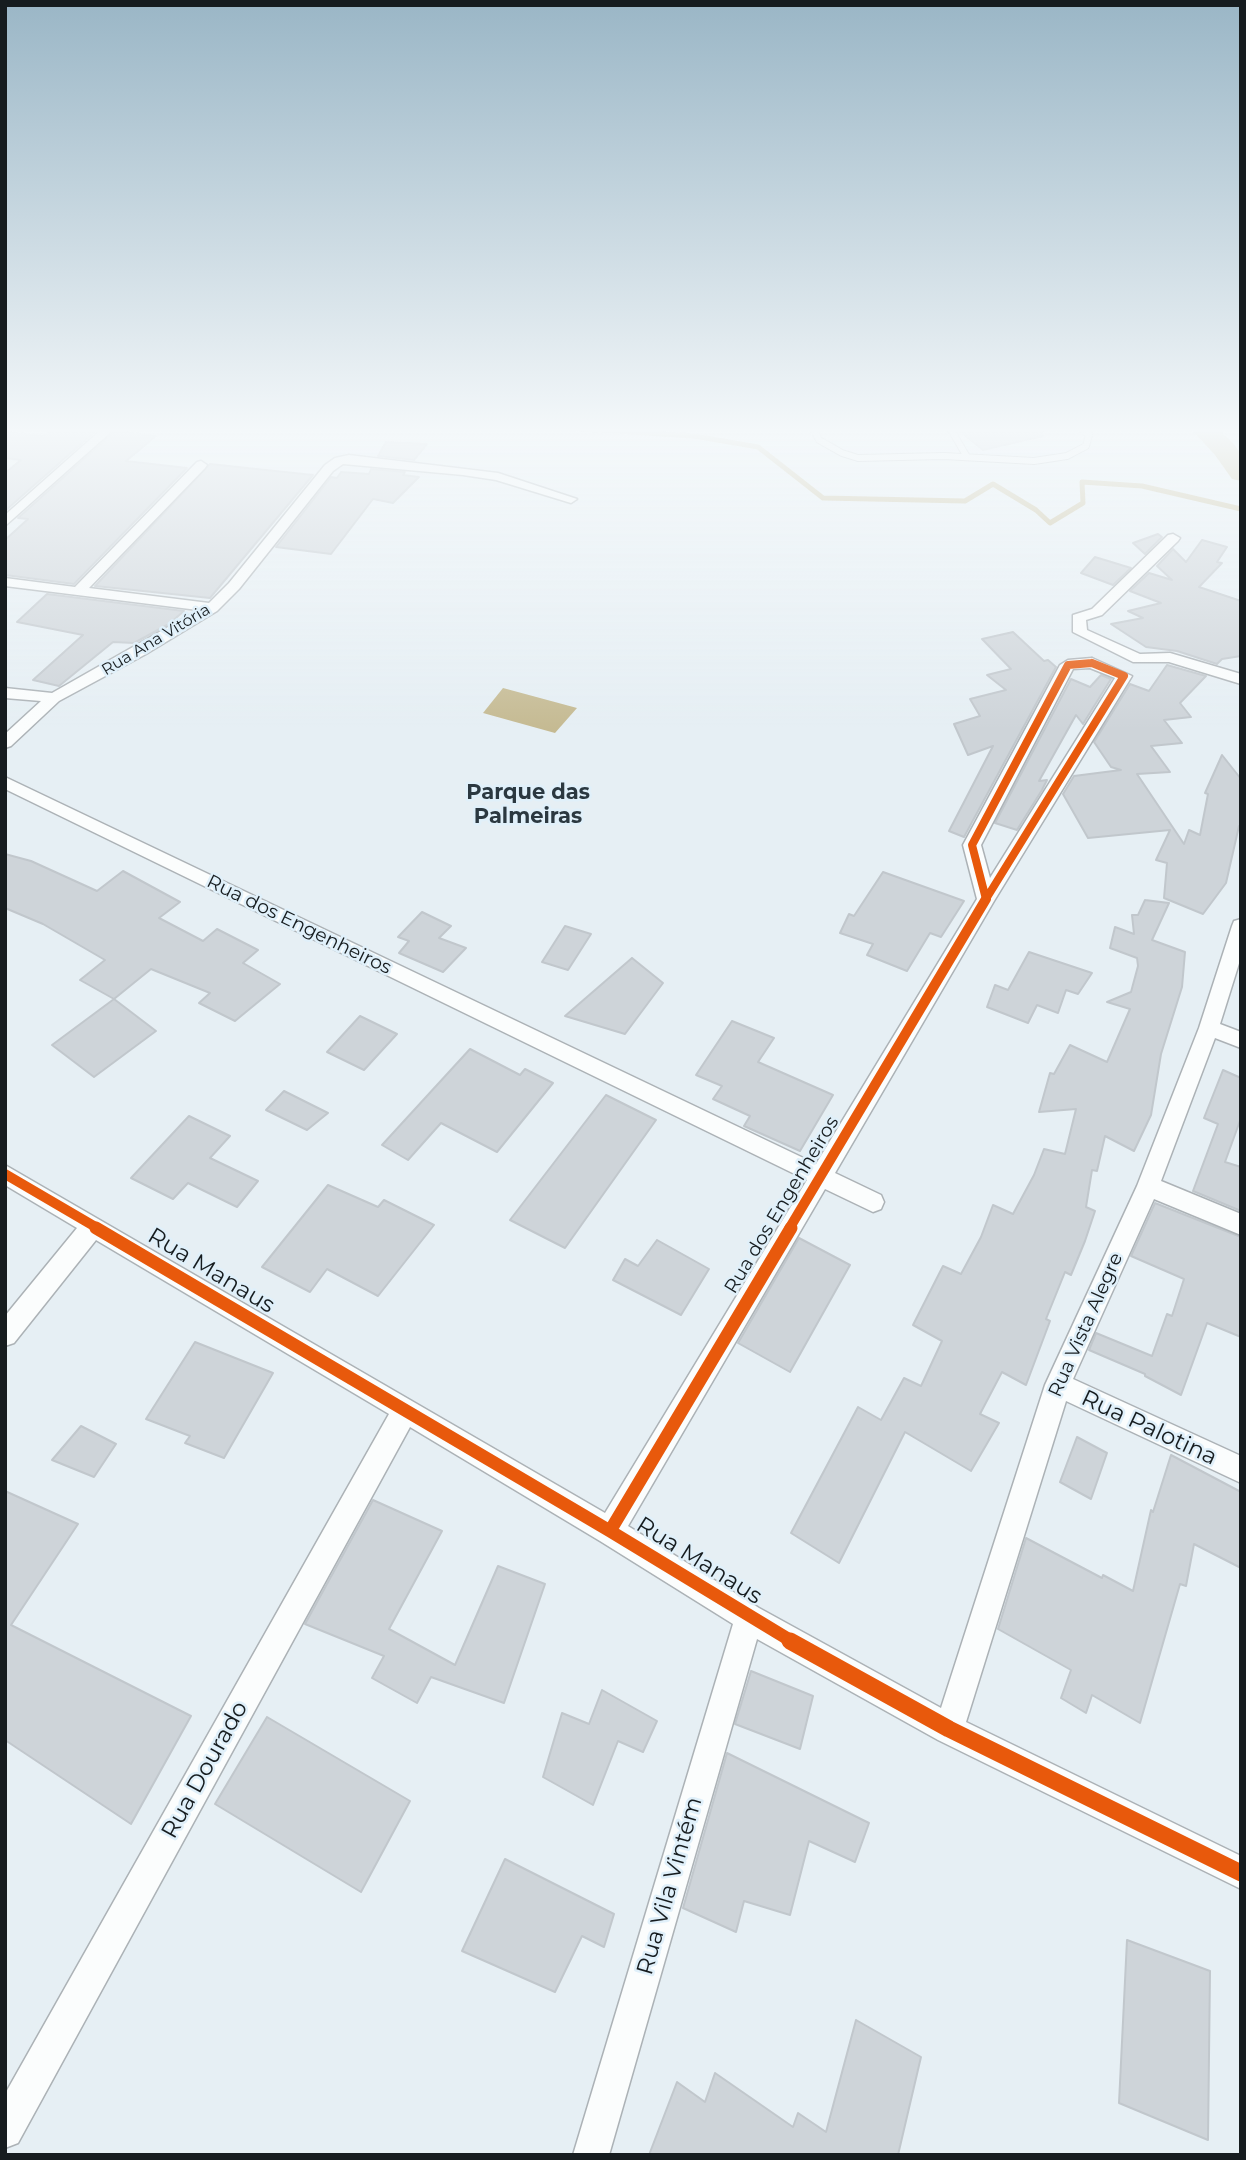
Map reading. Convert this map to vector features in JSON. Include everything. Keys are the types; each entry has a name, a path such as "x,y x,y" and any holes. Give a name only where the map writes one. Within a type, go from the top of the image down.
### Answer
{"street":[{"path":"79,591 139,529"},
{"name":"Rua Ana Vitória","path":"54,698 141,651 212,608 234,586 281,529"},
{"path":"1173,538 1097,612 1078,618 1080,632 1138,659 1170,657 1241,679"},
{"path":"5,582 212,608"},
{"name":"Rua dos Engenheiros","path":"610,1531 820,1175 1124,676 1092,663 1068,664 972,845 986,899"},
{"path":"5,693 54,698"},
{"path":"5,743 54,698"},
{"name":"Rua dos Engenheiros","path":"5,782 873,1202"},
{"name":"Rua Vista Alegre","path":"949,1729 1058,1385 1148,1186 1209,1028 1241,926"},
{"path":"1209,1028 1241,1040"},
{"name":"Rua Manaus","path":"5,1174 610,1531 749,1618 949,1729 1241,1873"},
{"path":"1148,1186 1241,1225"},
{"path":"5,1335 93,1226"},
{"name":"Rua Palotina","path":"1058,1385 1241,1470"},
{"name":"Rua Dourado","path":"5,2130 405,1410"},
{"name":"Rua Vila Vintém","path":"590,2155 749,1618"}],"shaded area":[{"path":"503,688 577,708 555,733 483,713"}],"building":[{"path":"17,529 128,529 74,584 5,575 5,540"},
{"path":"149,529 268,529 210,598 95,586"},
{"path":"290,529 350,529 331,554 276,547"},
{"path":"1158,534 1162,537 1145,554 1133,543"},
{"path":"1202,540 1227,547 1217,562 1222,563 1199,587 1241,601 1241,656 1222,659 1217,664 1177,651 1146,647 1111,624 1143,618 1128,611 1161,603 1130,591 1149,573 1172,580 1157,566 1173,549 1186,562"},
{"path":"1095,557 1131,568 1113,585 1081,573"},
{"path":"47,594 184,611 169,624 134,643 113,642 59,686 33,680 83,635 17,622"},
{"path":"1013,632 1044,661 1048,660 1056,667 964,837 949,831 993,746 968,755 954,724 980,716 970,699 1006,690 987,675 1011,669 982,639"},
{"path":"1167,665 1206,676 1180,703 1191,717 1164,720 1182,743 1151,746 1170,772 1137,774 1184,844 1189,830 1200,835 1208,794 1205,793 1222,755 1241,779 1241,826 1226,883 1203,914 1164,898 1167,863 1156,860 1170,830 1088,838 1063,794 1074,776 1121,770 1111,767 1094,742 1130,684 1149,691"},
{"path":"1101,675 1111,679 1083,724 1076,715 1039,781 1047,780 1042,790 1017,830 995,823 1071,679 1090,687"},
{"path":"5,854 31,861 97,891 123,871 180,902 159,918 203,941 217,929 258,950 243,963 280,984 235,1021 199,1003 210,993 151,969 114,999 80,980 105,960 43,924 5,908"},
{"path":"883,872 964,901 941,937 930,933 907,971 867,955 873,944 840,933 849,914 854,916"},
{"path":"1145,900 1169,903 1152,940 1185,952 1182,987 1161,1054 1151,1115 1134,1151 1105,1136 1097,1171 1092,1170 1086,1207 1095,1211 1085,1241 1071,1275 1065,1272 1046,1319 1050,1321 1026,1385 1002,1372 980,1414 999,1423 971,1471 905,1432 839,1563 791,1533 858,1407 881,1420 904,1378 921,1386 942,1341 913,1325 943,1266 961,1274 981,1237 993,1205 1013,1214 1034,1175 1044,1149 1065,1154 1076,1109 1039,1112 1050,1073 1054,1074 1070,1045 1107,1062 1130,1009 1107,1002 1131,992 1138,966 1137,958 1110,948 1115,927 1134,934 1132,915 1138,915"},
{"path":"422,912 451,926 439,938 466,948 443,972 399,953 409,941 398,937"},
{"path":"565,926 591,934 568,970 542,962"},
{"path":"1029,952 1092,973 1078,994 1066,990 1058,1013 1037,1005 1028,1023 987,1007 995,985 1008,990"},
{"path":"632,958 663,983 625,1034 565,1016"},
{"path":"114,999 156,1031 94,1077 52,1045"},
{"path":"360,1016 397,1034 364,1070 327,1052"},
{"path":"732,1021 774,1038 758,1062 833,1095 800,1151 744,1126 750,1116 713,1099 722,1086 696,1075"},
{"path":"470,1049 520,1075 525,1069 553,1083 497,1152 441,1123 408,1160 382,1145"},
{"path":"1223,1070 1241,1078 1241,1118 1225,1162 1241,1167 1241,1211 1193,1191 1218,1124 1204,1118"},
{"path":"284,1091 328,1113 307,1130 266,1110"},
{"path":"606,1095 656,1120 565,1248 510,1220"},
{"path":"189,1116 230,1136 210,1158 258,1181 237,1207 188,1183 173,1199 131,1178"},
{"path":"328,1185 378,1207 384,1200 434,1225 378,1296 327,1269 310,1292 262,1267"},
{"path":"1155,1203 1241,1237 1241,1337 1207,1323 1181,1395 1145,1374 1089,1350 1096,1333 1152,1356 1167,1314 1172,1316 1184,1279 1131,1256"},
{"path":"799,1238 850,1265 790,1372 738,1343"},
{"path":"657,1240 709,1269 681,1315 613,1280 625,1259 638,1266"},
{"path":"195,1342 273,1373 224,1458 185,1443 190,1436 146,1419"},
{"path":"81,1426 116,1444 94,1477 52,1460"},
{"path":"1077,1437 1107,1453 1091,1499 1060,1482"},
{"path":"1171,1455 1241,1492 1241,1568 1194,1544 1186,1586 1180,1584 1140,1723 1092,1695 1086,1713 1061,1698 1071,1670 998,1629 1026,1538 1102,1578 1103,1575 1133,1591 1151,1510 1153,1512"},
{"path":"5,1491 78,1524 11,1625 191,1716 131,1824 5,1740"},
{"path":"373,1500 442,1531 389,1629 455,1665 498,1566 545,1584 504,1703 431,1677 417,1703 372,1678 384,1656 305,1624"},
{"path":"751,1671 813,1696 800,1749 735,1724"},
{"path":"602,1690 657,1721 643,1752 618,1741 593,1805 543,1777 562,1713 589,1724"},
{"path":"267,1717 410,1801 361,1892 215,1804"},
{"path":"727,1753 869,1823 855,1862 809,1841 790,1915 744,1901 736,1932 683,1908"},
{"path":"505,1859 614,1914 604,1947 582,1936 555,1992 462,1951"},
{"path":"1127,1940 1210,1971 1208,2140 1119,2103"},
{"path":"856,2020 921,2057 898,2155 649,2155 677,2082 705,2102 715,2073 793,2127 798,2113 826,2132"}],"cycle path":[{"path":"610,1531 986,899 1124,676 1092,663 1068,665 972,845 986,899"},
{"path":"5,1174 610,1531 749,1618 949,1729 1241,1873"}],"district":[{"name":"Parque das Palmeiras","path":"528,805"}]}
